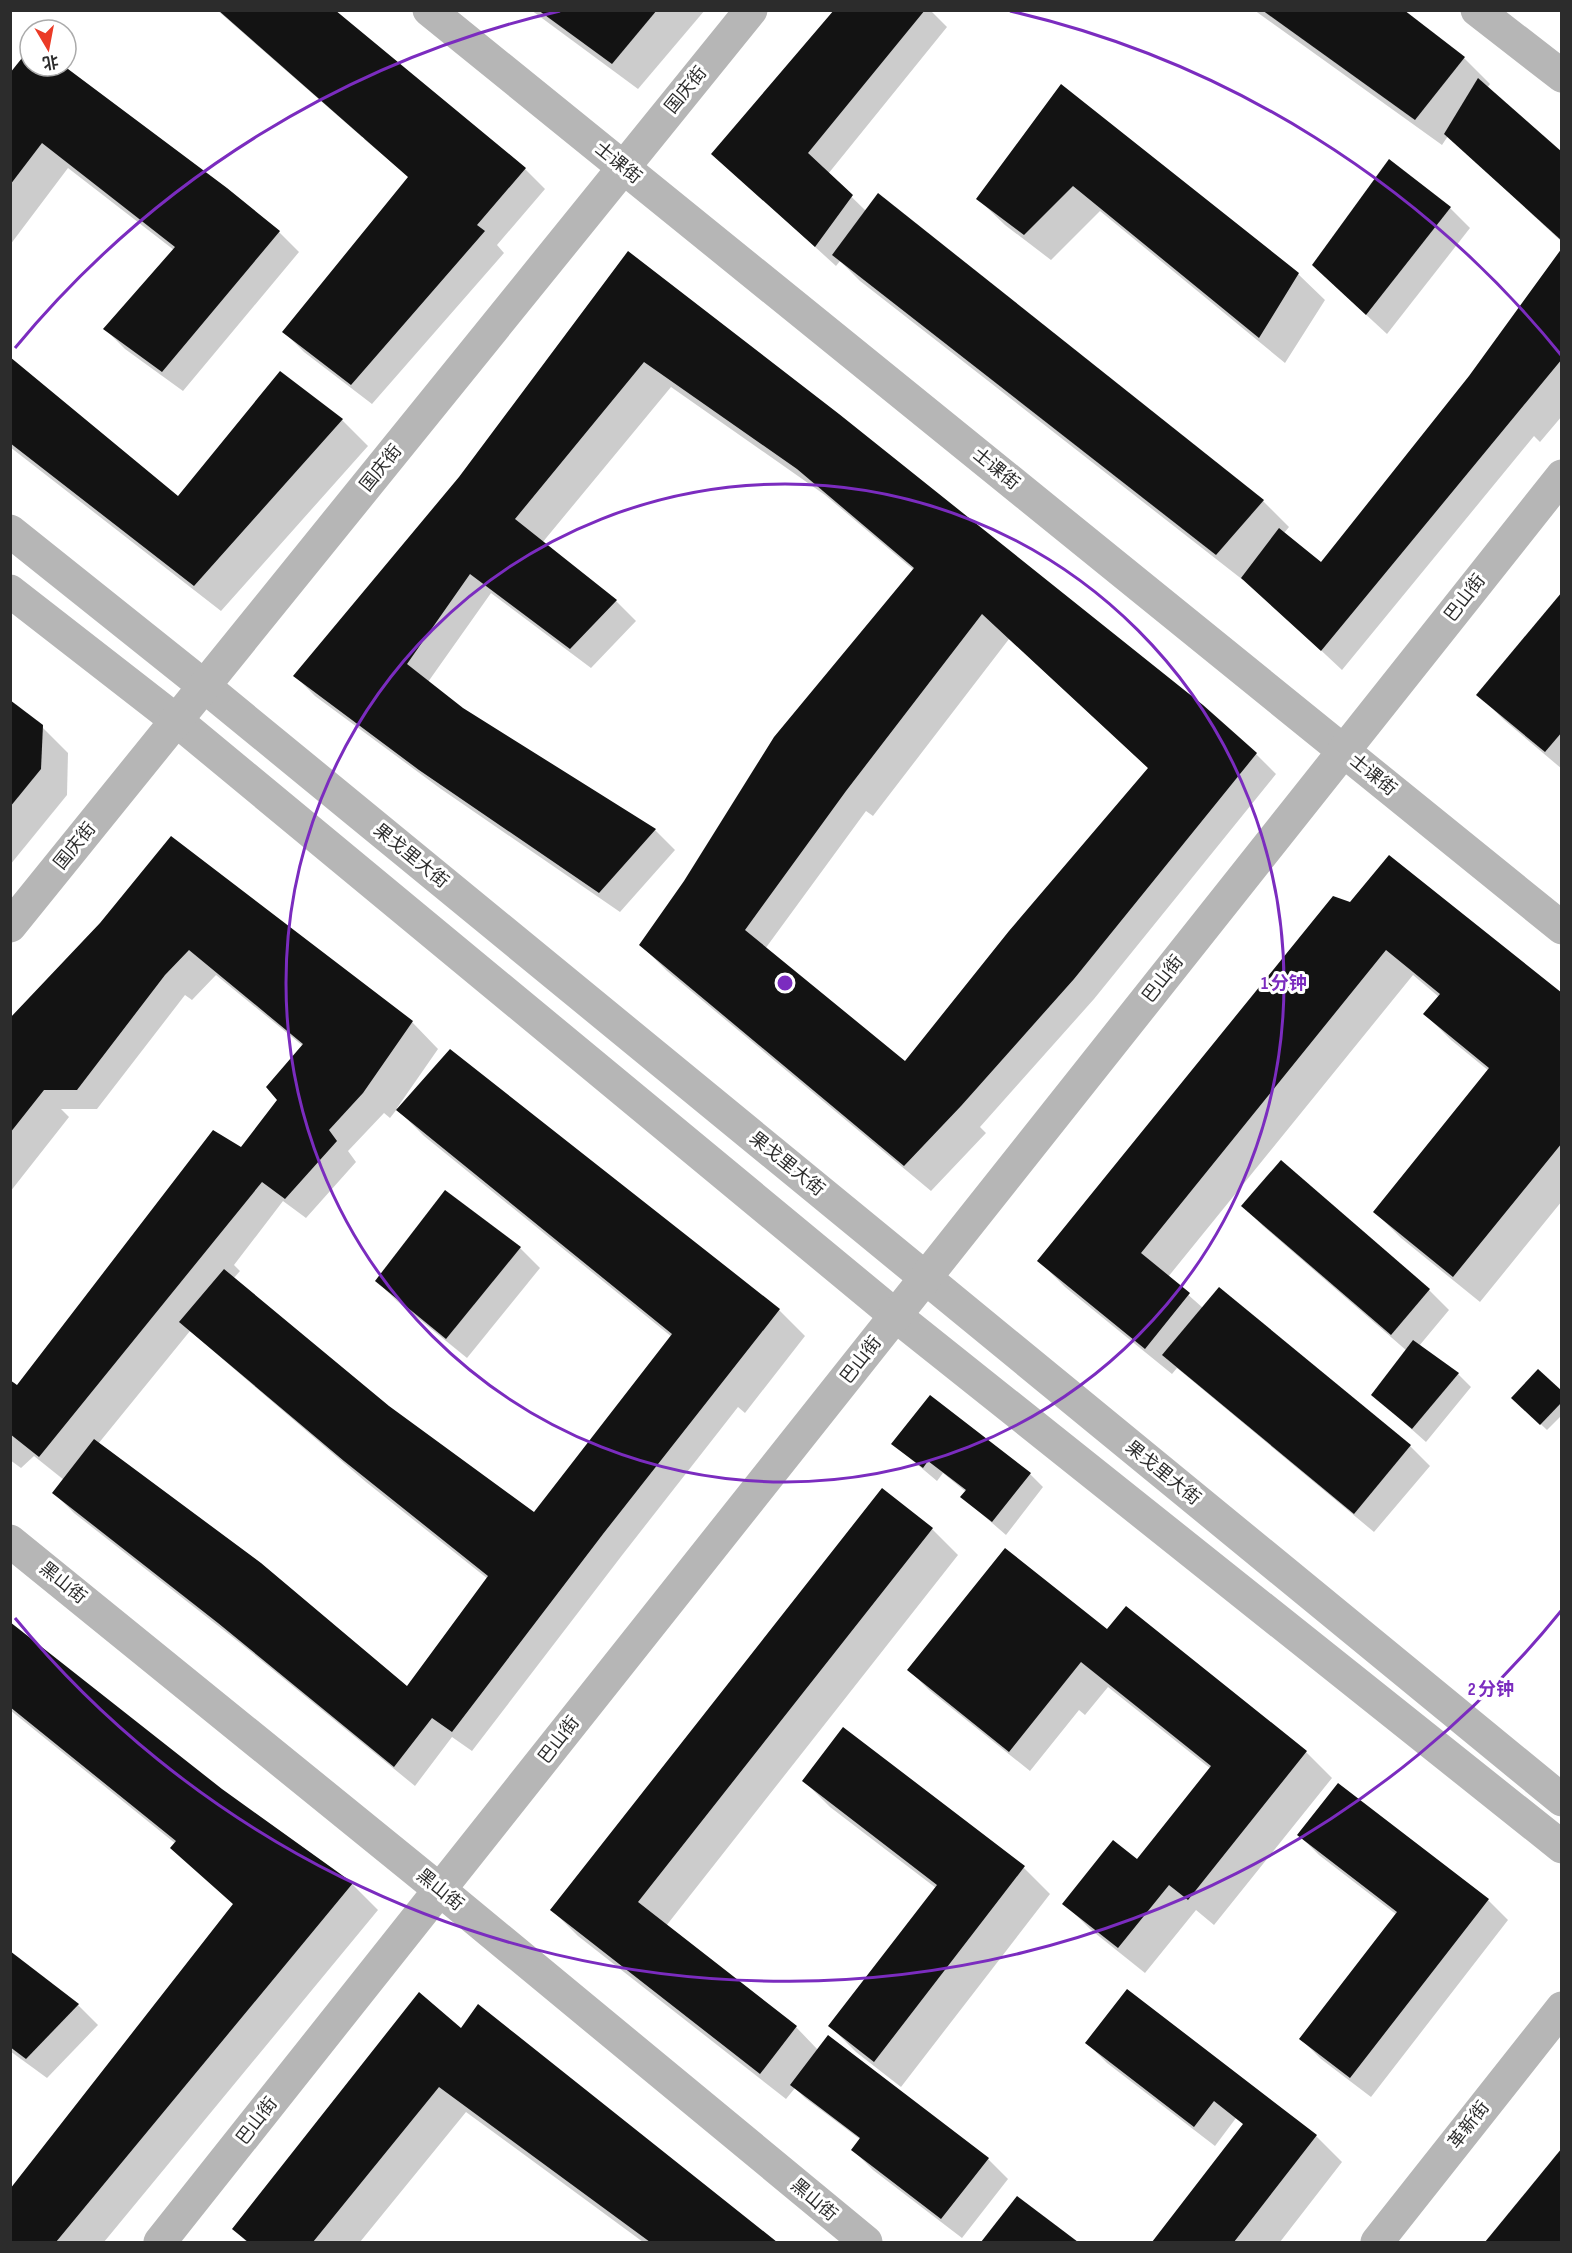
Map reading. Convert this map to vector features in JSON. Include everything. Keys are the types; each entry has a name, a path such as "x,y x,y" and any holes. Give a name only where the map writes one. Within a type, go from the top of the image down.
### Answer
{"street":[{"name":"士课街","path":"429,10 1562,927"},
{"name":"国庆街","path":"10,926 751,10"},
{"path":"1477,10 1562,76"},
{"name":"巴山街","path":"160,2242 1562,477"},
{"name":"果戈里大街","path":"10,531 204,687 1562,1800"},
{"path":"10,591 177,721 896,1316 1562,1847"},
{"name":"黑山街","path":"10,1541 440,1890 866,2242"},
{"name":"革新街","path":"1377,2242 1562,2008"}],"building":[{"path":"218,10 335,10 526,168 477,225 485,231 351,385 282,332 408,177"},
{"path":"538,10 657,10 612,64"},
{"path":"834,10 925,10 808,153 853,195 815,247 711,154"},
{"path":"1262,10 1404,10 1465,57 1415,120"},
{"path":"18,63 18,78 78,76 227,188 280,231 162,372 103,329 175,247 42,143 10,185 10,73"},
{"path":"1478,78 1562,152 1562,241 1444,134"},
{"path":"1061,84 1299,273 1259,338 1073,186 1024,235 976,199"},
{"path":"1389,159 1451,207 1366,315 1312,265"},
{"path":"878,193 1264,500 1216,555 832,255"},
{"path":"1562,248 1562,359 1321,651 1241,578 1279,528 1321,562 1469,376"},
{"path":"628,251 839,414 1203,705 1257,753 1074,979 961,1106 904,1166 639,945 684,881 774,737 914,568 797,469 644,362 515,519 617,600 570,649 470,574 407,664 463,708 656,829 599,893 419,770 293,676 459,477","holes":["982,614 1148,768 1009,931 905,1061 745,930 846,791"]},
{"path":"10,357 178,496 280,371 343,419 194,586 10,443"},
{"path":"1562,592 1562,732 1545,752 1476,695"},
{"path":"10,700 43,725 41,769 10,807"},
{"path":"171,836 413,1021 363,1093 329,1130 337,1141 285,1199 262,1182 39,1457 10,1434 10,1380 17,1385 213,1130 241,1147 277,1100 266,1087 303,1044 189,950 165,975 77,1090 44,1090 10,1133 10,1018 100,923"},
{"path":"1389,855 1562,993 1562,1143 1453,1277 1373,1212 1489,1068 1423,1014 1440,994 1386,950 1141,1253 1190,1293 1145,1349 1037,1261 1333,896 1350,902"},
{"path":"450,1049 780,1309 603,1534 452,1732 432,1718 394,1767 218,1623 52,1493 94,1439 261,1563 407,1686 488,1576 344,1461 179,1322 224,1269 389,1406 534,1512 672,1334 396,1110"},
{"path":"1281,1160 1430,1289 1391,1335 1241,1206"},
{"path":"445,1190 521,1247 446,1339 375,1281"},
{"path":"1219,1287 1411,1445 1354,1514 1162,1355"},
{"path":"1413,1340 1459,1373 1412,1429 1371,1395"},
{"path":"1538,1369 1562,1391 1562,1402 1540,1425 1511,1398"},
{"path":"930,1395 1031,1473 992,1522 960,1497 966,1490 928,1461 923,1468 891,1444"},
{"path":"882,1488 933,1528 638,1902 797,2026 760,2074 550,1910"},
{"path":"1005,1548 1107,1629 1126,1606 1307,1751 1188,1900 1169,1885 1118,1948 1062,1904 1113,1840 1137,1859 1211,1766 1081,1662 1009,1752 907,1670"},
{"path":"10,1622 222,1789 353,1883 56,2242 10,2242 10,2189 233,1904 170,1848 176,1841 10,1707"},
{"path":"843,1727 1025,1866 874,2062 828,2026 937,1885 802,1781"},
{"path":"1338,1783 1489,1899 1350,2078 1299,2039 1397,1912 1297,1835"},
{"path":"10,1951 79,2004 26,2059 10,2047"},
{"path":"1127,1989 1317,2135 1234,2242 1152,2242 1243,2124 1214,2101 1194,2127 1085,2043"},
{"path":"419,1992 461,2028 478,2004 777,2242 650,2242 439,2087 313,2242 248,2242 232,2229"},
{"path":"828,2035 989,2158 941,2219 851,2150 860,2138 790,2085"},
{"path":"1562,2148 1562,2242 1485,2242"},
{"path":"1017,2196 1078,2242 981,2242"}]}
